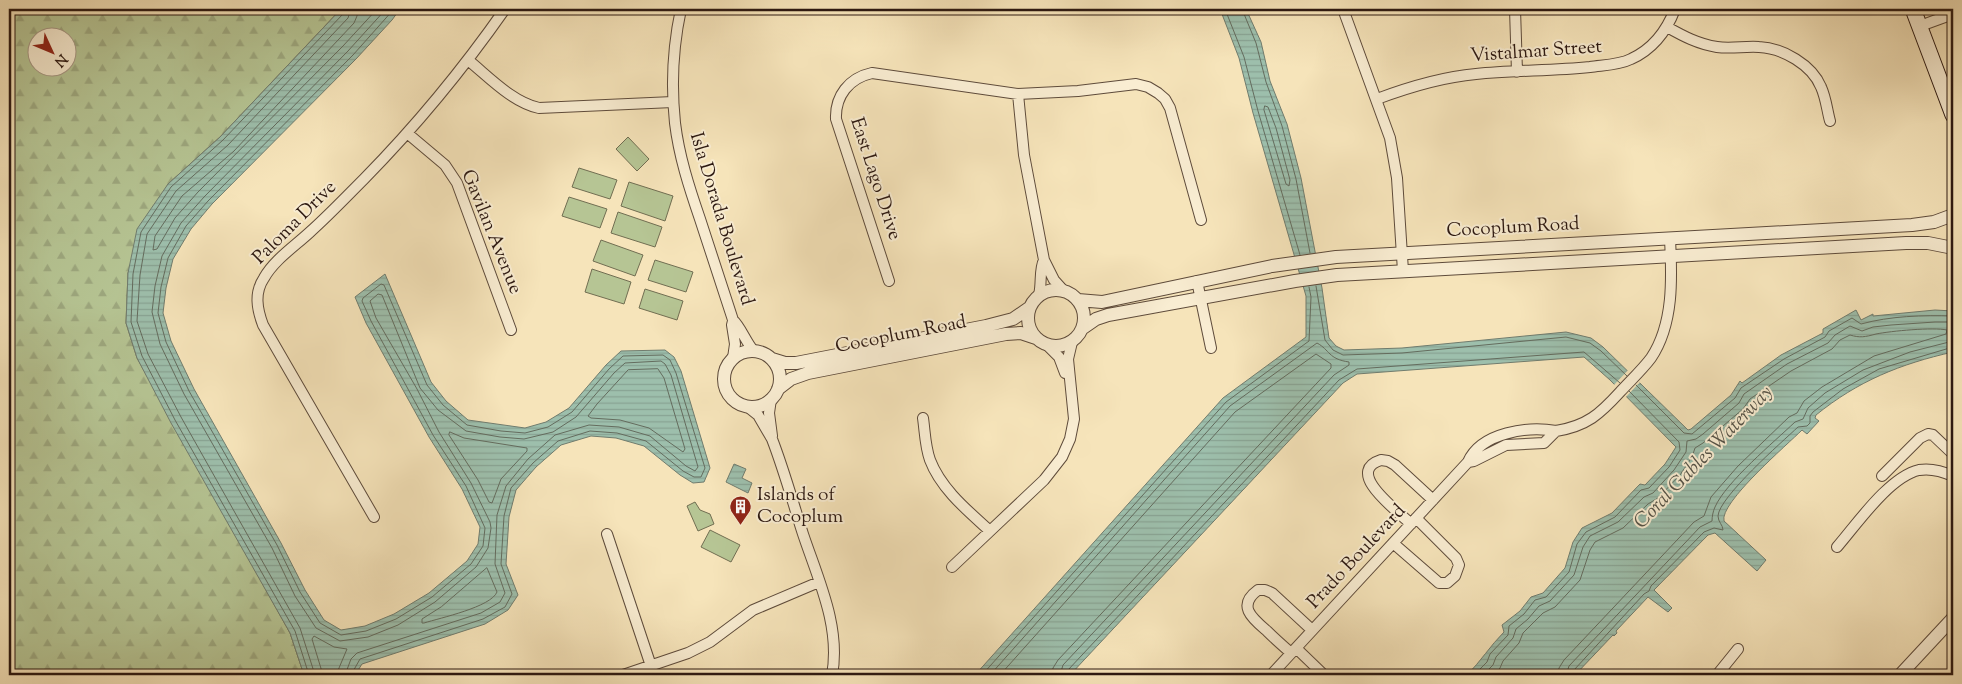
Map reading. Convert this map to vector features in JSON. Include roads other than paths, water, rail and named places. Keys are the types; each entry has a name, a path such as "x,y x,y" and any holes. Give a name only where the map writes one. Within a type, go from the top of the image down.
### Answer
{"main road":[{"path":"1914,9 1953,115"}],"street":[{"name":"Paloma Drive","path":"374,517 263,325 258,308 257,294 272,266 346,197 407,133 468,60 506,9"},
{"name":"Isla Dorada Boulevard","path":"681,9 675,47 673,102 677,135 685,171 733,320 735,344 733,358"},
{"path":"1343,9 1390,138 1395,166 1403,271"},
{"path":"1515,9 1517,72"},
{"name":"Vistalmar Street","path":"1377,99 1415,86 1449,78 1477,74 1581,68 1629,60 1646,50 1667,27 1675,9"},
{"path":"1920,26 1953,14"},
{"path":"1667,27 1687,38 1708,45 1726,48 1769,48 1794,58 1808,69 1819,83 1830,121"},
{"path":"468,60 508,92 526,103 539,108 673,102"},
{"name":"East Lago Drive","path":"889,281 838,127 836,111 842,92 855,80 866,74 878,73 1018,94 1078,91 1131,84 1148,87 1165,99 1170,108 1201,220"},
{"path":"1018,94 1022,142 1044,260 1054,280 1063,290"},
{"name":"Gavilan Avenue","path":"407,133 444,165 457,183 511,330"},
{"name":"Cocoplum Road","path":"1063,290 1078,300 1102,302 1294,262 1336,257 1912,225 1934,222 1953,215"},
{"name":"Prado Boulevard","path":"1274,674 1477,450 1498,436 1539,428 1556,430 1580,425 1598,414 1611,402 1645,365 1655,351 1664,328 1670,292 1670,238"},
{"name":"Cocoplum Road","path":"1072,342 1083,328 1096,319 1108,315 1295,281 1336,276 1906,243 1928,243 1953,248"},
{"path":"1038,295 1042,283 1041,266 1044,260"},
{"path":"1198,281 1211,348"},
{"path":"1038,295 1046,291 1063,290"},
{"name":"Cocoplum Road","path":"772,359 784,363 796,363 967,330 1013,319 1029,308 1038,295"},
{"path":"1078,300 1084,313 1083,328"},
{"path":"1029,308 1028,324 1036,338"},
{"name":"Isla Dorada Boulevard","path":"733,320 737,323 743,338 754,350"},
{"name":"Cocoplum Road","path":"774,394 791,379 808,373 1006,334 1021,333 1036,338 1047,345"},
{"path":"1047,345 1064,346 1072,342"},
{"path":"952,567 1050,473 1065,452 1074,419 1074,404 1068,378 1068,354 1072,342"},
{"path":"1047,345 1059,357 1068,378"},
{"path":"772,440 769,413 780,373 772,359 754,350 739,353 727,365 724,383 732,399 740,404 748,406 764,404 774,394"},
{"path":"748,406 758,415 772,440 819,582 832,626 834,658 832,675"},
{"path":"923,418 928,452 938,476 953,495 990,531"},
{"name":"Prado Boulevard","path":"1468,462 1506,446 1544,444 1556,430"},
{"path":"1882,476 1920,438 1928,434 1933,435 1953,454"},
{"path":"1393,543 1439,583 1447,583 1455,576 1459,565 1456,558 1370,485 1368,474 1371,467 1381,460 1391,462 1433,500"},
{"path":"1837,547 1888,490 1907,475 1918,470 1930,469 1953,476"},
{"path":"607,534 652,671"},
{"path":"623,675 652,671 710,642 753,610 819,582"},
{"path":"1312,630 1269,591 1258,590 1251,596 1247,604 1250,614 1324,675"},
{"path":"1900,675 1953,618"},
{"path":"1717,675 1738,649"}],"water":[{"path":"341,9 400,9 356,59 212,204 191,229 173,259 166,288 163,313 171,341 194,389 281,543 305,590 324,620 341,630 365,626 394,614 429,593 467,561 478,544 480,527 462,489 429,437 366,323 355,297 385,274 431,382 446,401 468,420 525,428 546,422 569,408 606,365 621,351 665,350 674,357 681,371 710,468 704,482 693,483 644,446 616,438 591,436 561,445 536,467 516,490 509,517 506,564 518,595 508,610 485,624 362,664 355,675 304,675 290,633 171,423 137,358 126,323 128,273 137,229 168,184 220,137"},
{"name":"Coral Gables Waterway","path":"1220,9 1246,9 1261,42 1270,81 1287,124 1301,178 1322,288 1329,338 1336,346 1344,350 1402,348 1566,332 1591,338 1603,347 1688,430 1731,395 1740,381 1742,383 1781,355 1823,333 1823,329 1856,310 1861,320 1873,314 1873,316 1935,310 1953,311 1953,352 1915,362 1880,375 1848,392 1816,415 1815,418 1819,421 1807,434 1802,430 1770,460 1743,488 1725,512 1724,521 1766,560 1757,571 1715,533 1708,535 1654,590 1672,608 1668,612 1648,597 1616,631 1617,633 1575,675 1467,675 1504,632 1502,625 1520,611 1531,597 1543,593 1565,568 1573,542 1582,528 1612,513 1640,484 1645,485 1665,464 1676,447 1610,380 1584,357 1357,374 1343,383 1070,675 975,675 1223,398 1306,337 1306,296 1239,58"},
{"path":"734,464 746,469 742,478 752,483 748,493 726,482"}],"place":[{"name":"Islands of Cocoplum","path":"741,525"}]}
